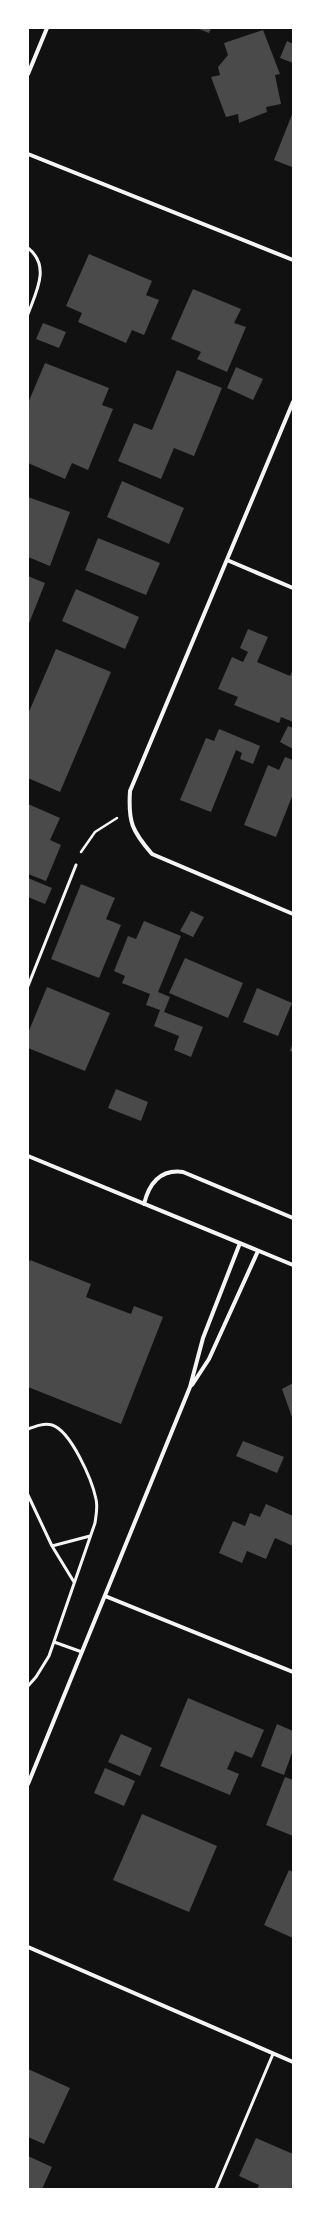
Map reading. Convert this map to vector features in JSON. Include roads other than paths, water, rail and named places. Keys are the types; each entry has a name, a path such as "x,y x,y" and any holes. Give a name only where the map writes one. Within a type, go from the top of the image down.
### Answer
{"street":[{"path":"28,74 47,28"},
{"path":"28,154 293,260"},
{"path":"293,402 130,792 128,813 136,835 152,854 293,914"},
{"path":"227,560 293,588"},
{"path":"28,1156 293,1265"},
{"path":"144,1204 153,1182 160,1176 176,1171 293,1218"},
{"path":"28,1784 190,1387 201,1344 240,1243"},
{"path":"190,1387 209,1359 258,1251"},
{"path":"105,1596 293,1672"},
{"path":"28,1947 293,2062"}],"lane":[{"path":"28,68 33,63"},
{"path":"28,248 38,259 41,273 40,281 28,314"},
{"path":"28,986 76,865"},
{"path":"28,1429 39,1424 52,1425 64,1432 72,1443 96,1500 97,1512 54,1642 44,1665 28,1686"},
{"path":"28,1496 52,1546 74,1582"},
{"path":"52,1546 90,1536"},
{"path":"54,1642 82,1652"},
{"path":"216,2189 272,2054"}]}
